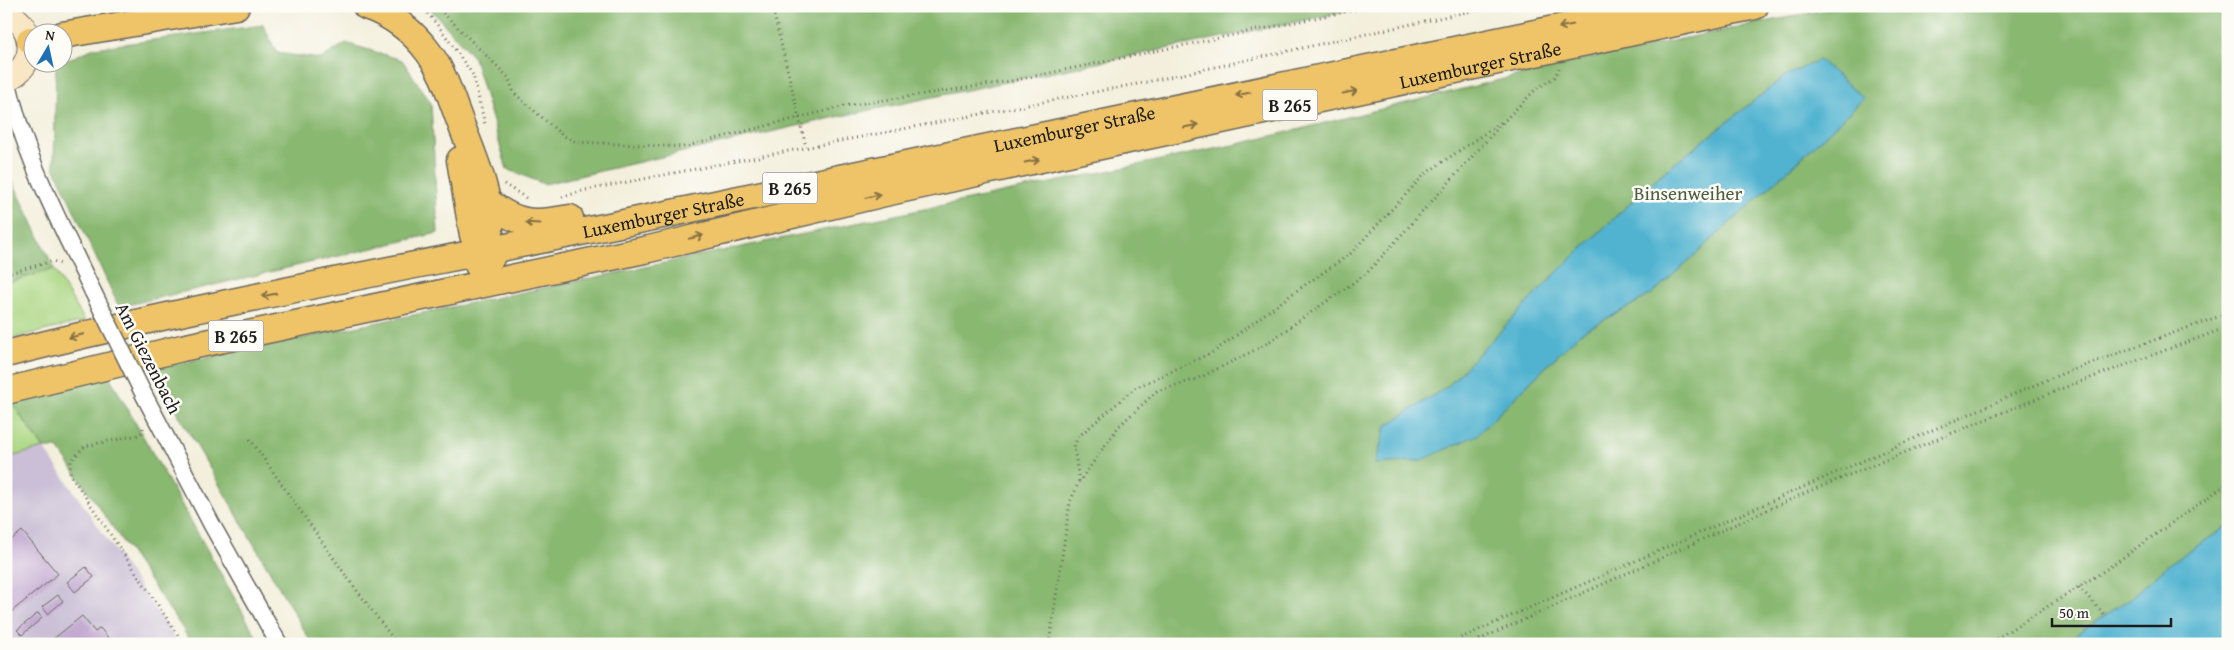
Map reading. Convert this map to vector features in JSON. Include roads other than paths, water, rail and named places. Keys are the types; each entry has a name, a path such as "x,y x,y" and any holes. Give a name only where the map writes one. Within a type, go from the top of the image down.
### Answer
{"main road":[{"path":"72,33 236,6"},
{"name":"B 265","path":"366,6 398,21 429,52 446,80 457,114 458,141 485,195 450,242 414,266"},
{"name":"Luxemburger Straße","path":"484,252 1097,125 1410,57 1665,6"},
{"name":"Luxemburger Straße","path":"649,249 876,195 1755,6"},
{"path":"6,13 22,22"},
{"path":"7,79 22,68"},
{"path":"485,195 499,211 518,221 538,224 1007,128 1057,124 1097,125"},
{"path":"485,195 473,235 478,246 492,260 507,265 598,249 649,249"},
{"name":"B 265","path":"6,391 192,346 649,249"},
{"path":"6,386 36,374 103,356 181,331 466,272 476,266 484,252"},
{"name":"B 265","path":"6,354 88,333 484,252"}],"street":[{"name":"Am Giezenbach","path":"7,79 14,112 36,172 93,292 212,525 279,644"}],"water":[{"name":"Binsenweiher","path":"1819,60 1864,98 1797,162 1652,294 1580,333 1477,435 1420,461 1375,464 1386,426 1448,386 1555,274 1658,177 1785,76"},
{"path":"2228,526 2228,644 2061,644 2131,598 2170,563"}]}
